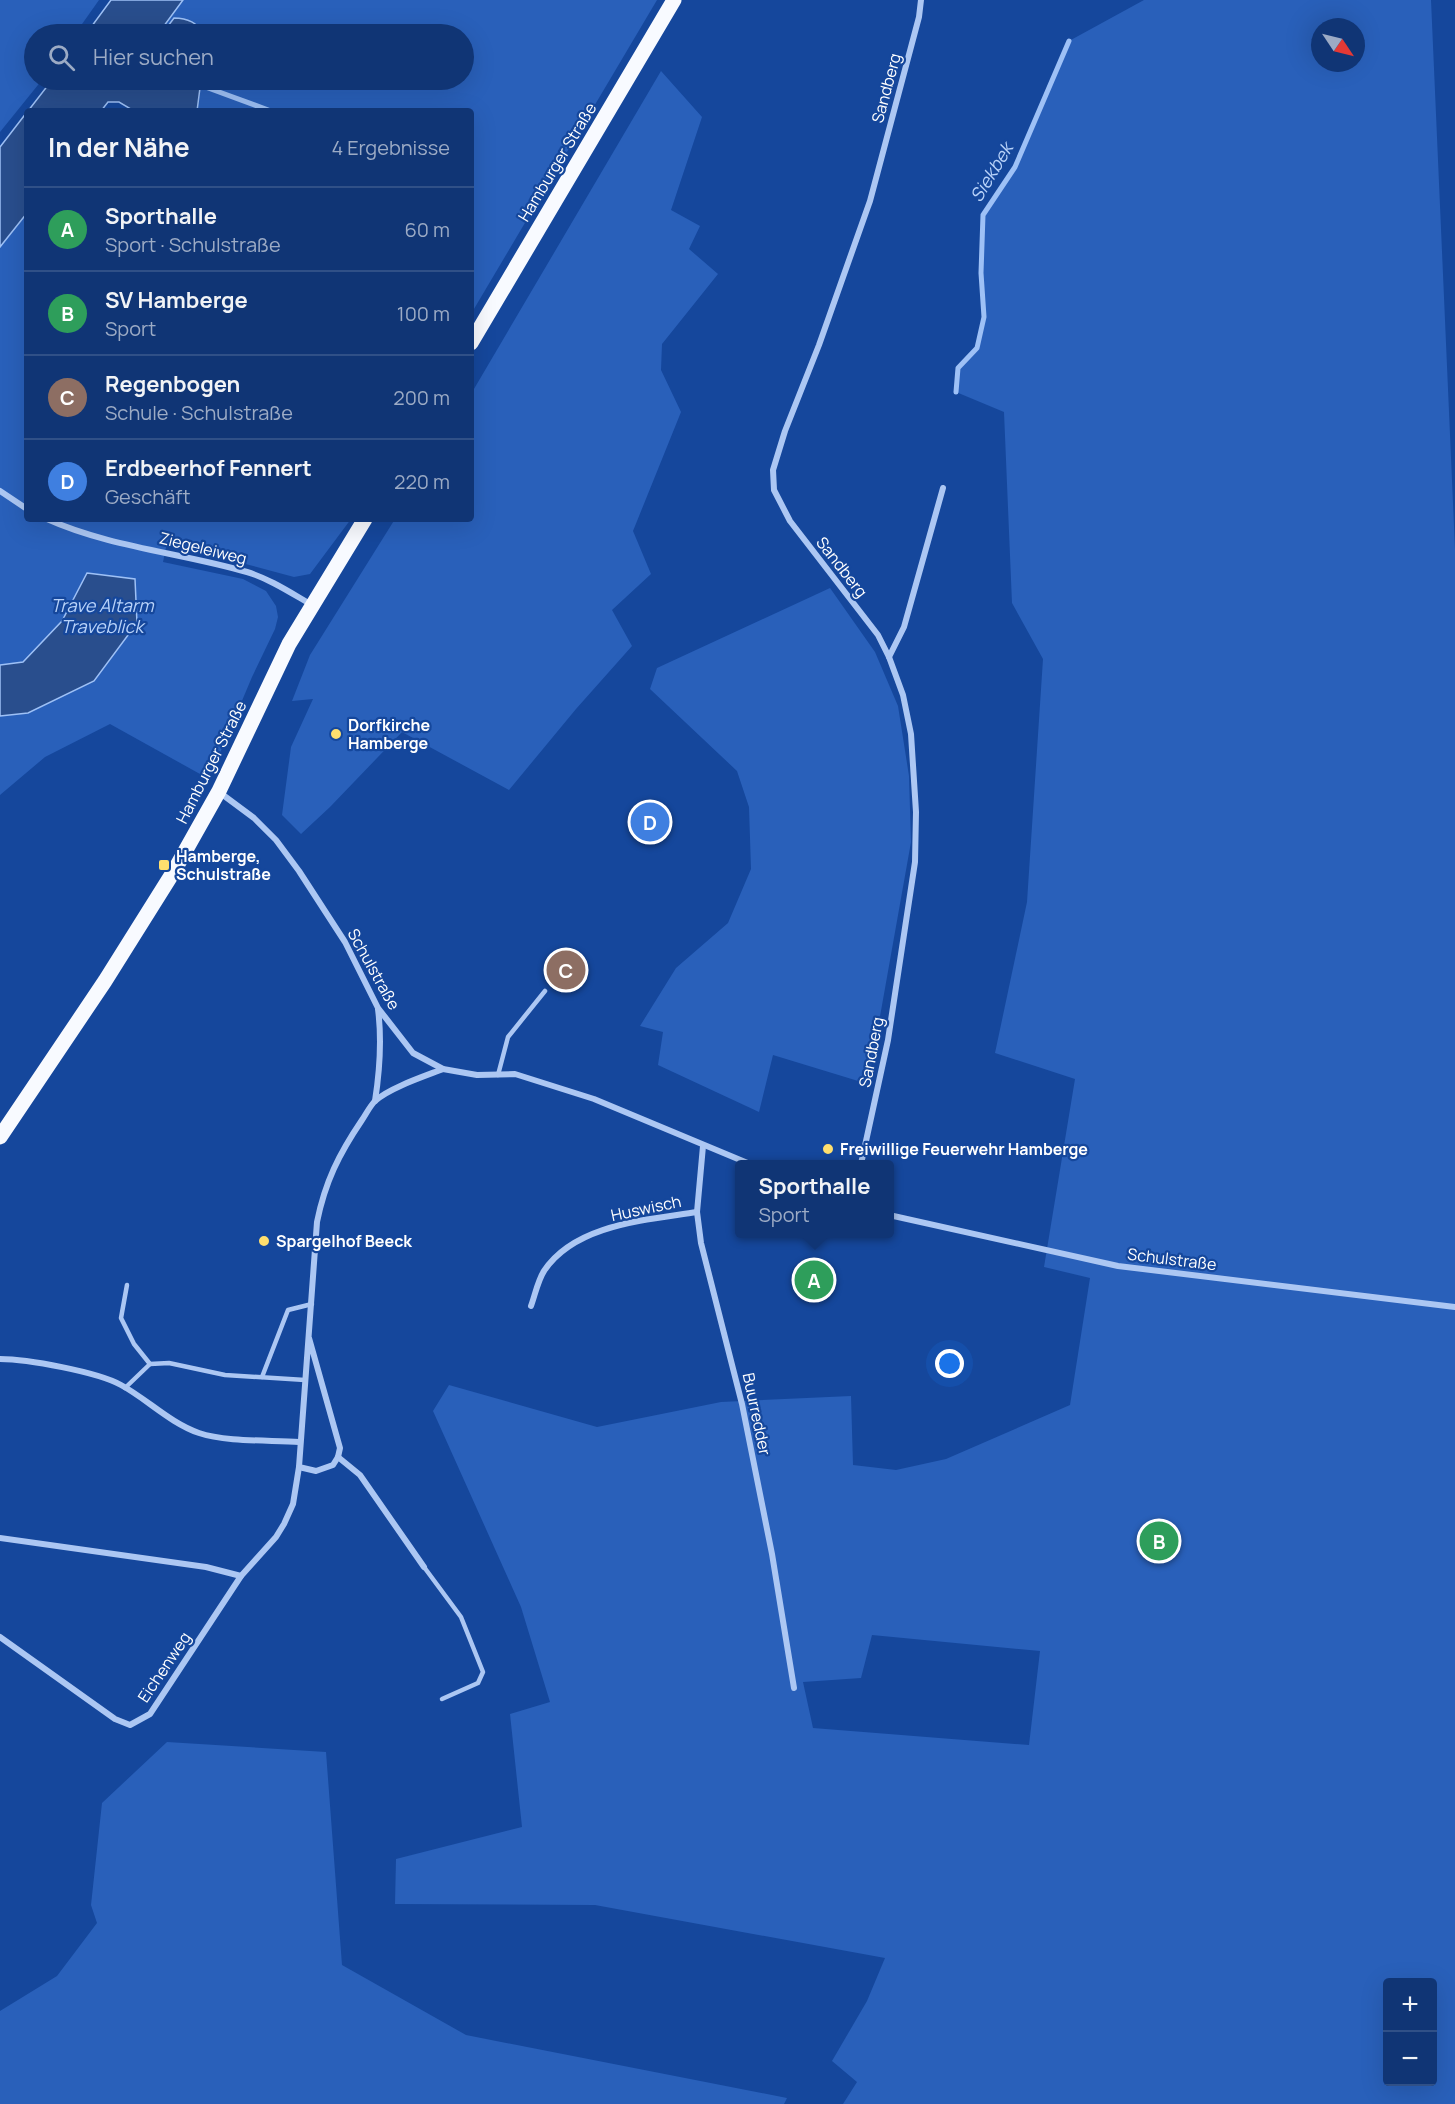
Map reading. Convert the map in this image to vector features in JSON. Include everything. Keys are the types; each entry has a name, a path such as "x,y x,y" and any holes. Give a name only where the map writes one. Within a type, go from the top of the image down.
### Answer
{"main road":[{"name":"Hamburger Straße","path":"474,337 674,0"},
{"name":"Hamburger Straße","path":"0,1137 134,936 174,871 219,791 290,644 363,522"}],"street":[{"name":"Sandberg","path":"862,1160 888,1040 915,862 916,812 911,734 903,695 878,635 790,521 774,490 773,470 785,431 819,345 870,201 919,17 921,0"},
{"path":"889,657 904,627 943,488"},
{"path":"0,491 24,507"},
{"name":"Ziegeleiweg","path":"56,522 102,537 247,572 274,583 313,605"},
{"name":"Schulstraße","path":"219,791 254,818 276,840 299,871 345,942 378,1008 413,1053 443,1069 477,1075 515,1074 594,1099 740,1160"},
{"name":"Eichenweg","path":"375,1101 381,1034 378,1008"},
{"name":"Eichenweg","path":"0,1637 116,1719 130,1725 150,1714 241,1576 285,1524 293,1504 312,1304 317,1222 322,1195 333,1168 349,1139 375,1101 402,1086 443,1069"},
{"name":"Buurredder","path":"703,1146 697,1212 701,1243 742,1404 768,1531 794,1688"},
{"name":"Huswisch","path":"531,1306 544,1272 563,1250 581,1239 624,1224 697,1212"},
{"name":"Schulstraße","path":"894,1216 1118,1266 1455,1307"},
{"name":"Eichenweg","path":"309,1338 340,1448 338,1457"},
{"path":"0,1359 13,1359 82,1372 119,1383 171,1418 199,1433 299,1442"},
{"path":"298,1467 316,1471 333,1465 338,1457 360,1475 424,1567"},
{"path":"0,1538 206,1567 241,1576"}],"lane":[{"path":"498,1075 508,1036 544,992"},
{"path":"127,1285 121,1318 134,1344 150,1364"},
{"path":"262,1377 288,1310 312,1304"},
{"path":"125,1388 150,1364 169,1363 225,1375 305,1380"},
{"path":"424,1567 461,1617 483,1672 478,1683 442,1699"}],"shaded area":[{"path":"0,0 99,0 82,24 24,24 24,90 34,90 0,132"},
{"path":"183,0 657,0 474,309 474,108 197,108 200,90 474,90 474,24 192,24 174,18 170,24 165,24"},
{"path":"1144,0 1431,0 1455,549 1455,2104 843,2104 857,2082 832,2061 867,2001 885,1958 595,1905 395,1904 396,1859 522,1827 510,1714 550,1702 521,1607 433,1411 449,1385 597,1427 721,1402 851,1396 853,1465 896,1470 946,1459 1070,1405 1090,1278 1044,1267 1075,1079 995,1053 1027,902 1043,659 1012,603 1004,412 956,392 958,368 977,348 984,317 981,273 983,215 1015,167 1069,41","holes":["872,1635 1040,1651 1029,1745 813,1728 803,1682 861,1678"]},
{"path":"661,71 702,117 671,210 700,226 689,249 718,274 662,344 661,370 681,412 633,531 651,574 612,610 632,646 509,790 402,732 301,834 282,815 291,747 313,699 292,701 310,655 393,522 474,522 474,389"},
{"path":"24,217 24,522 349,522 310,574 294,577 167,543 163,562 243,579 266,591 276,606 278,617 275,629 209,779 110,724 45,757 0,795 0,716 28,713 87,573 62,621 23,662 0,665 0,247"},
{"path":"830,588 875,652 898,706 909,776 911,842 868,1084 773,1055 759,1112 658,1065 663,1032 640,1026 676,968 728,923 751,869 749,807 737,771 650,689 657,668"},
{"path":"167,1742 326,1752 342,1965 466,2035 787,2098 784,2104 0,2104 0,2011 57,1976 97,1923 91,1905 102,1803"}],"water":[{"path":"111,0 183,0 165,24 93,24"},
{"path":"174,18 184,19 195,24 170,24"},
{"path":"44,90 200,90 197,108 129,108 119,102 108,102 103,108 30,108"},
{"path":"24,116 24,217 0,247 0,147"},
{"name":"Trave Altarm Traveblick","path":"87,573 135,579 137,623 94,681 28,713 0,716 0,665 23,662 62,621"}],"waterway":[{"name":"Siekbek","path":"956,392 958,368 977,348 984,317 981,273 983,215 1015,167 1069,41"},
{"path":"214,90 263,108"}],"place":[{"name":"Dorfkirche Hamberge","path":"336,734"},
{"name":"Erdbeerhof Fennert","path":"650,822"},
{"name":"Hamberge, Schulstraße","path":"164,865"},
{"name":"Regenbogen","path":"566,970"},
{"name":"Freiwillige Feuerwehr Hamberge","path":"828,1149"},
{"name":"Spargelhof Beeck","path":"264,1241"},
{"name":"Sporthalle","path":"814,1280"},
{"name":"SV Hamberge","path":"1159,1541"}]}
